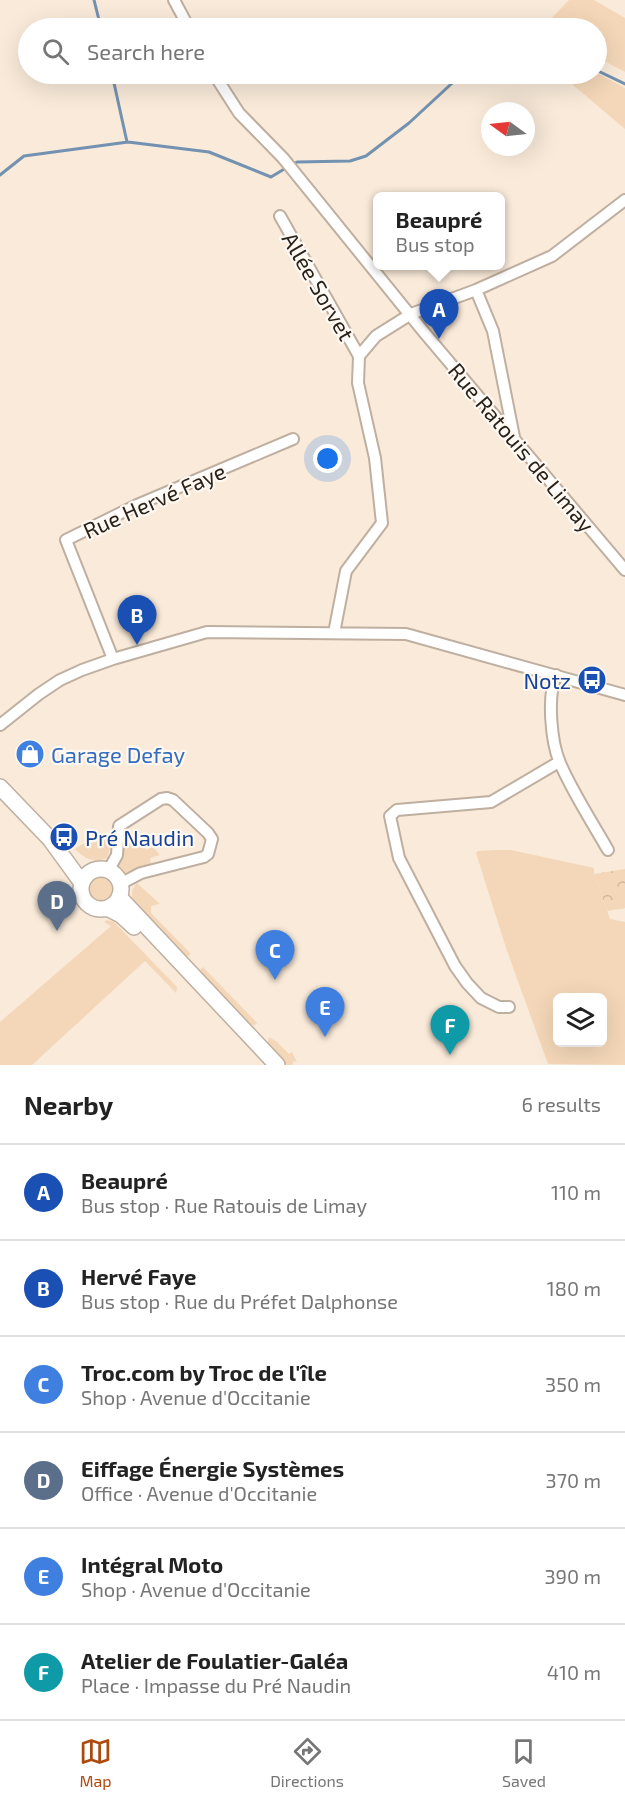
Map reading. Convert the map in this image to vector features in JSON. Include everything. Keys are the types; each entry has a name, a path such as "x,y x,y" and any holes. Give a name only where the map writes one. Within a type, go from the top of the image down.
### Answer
{"main road":[{"path":"0,787 50,840 82,883"},
{"path":"50,840 101,870 116,876 120,891 140,921 277,1065"},
{"path":"101,870 84,877 81,892 87,905 96,909 107,908 116,903 120,891"},
{"path":"107,908 130,922 265,1065"}],"street":[{"path":"174,0 184,18"},
{"name":"Rue Ratouis de Limay","path":"219,84 238,113 283,158 373,268"},
{"path":"334,633 346,571 382,523 375,458 358,384 359,356 376,336 411,314 476,290 552,256 625,200"},
{"name":"Allée Sorvet","path":"279,216 359,356"},
{"name":"Rue Ratouis de Limay","path":"375,270 625,570"},
{"path":"476,290 493,331 514,437"},
{"name":"Rue Hervé Faye","path":"113,659 66,540 137,505 293,439"},
{"path":"0,724 60,680 113,659 207,632 406,634 625,695"},
{"path":"556,675 551,721 559,762 608,850"},
{"path":"509,1007 491,1004 467,983 431,923 397,852 390,816 393,812 491,802 559,762"},
{"path":"101,870 117,855 119,826 160,799 173,800 212,839 212,846 204,857 141,873 120,891"}],"green space":[{"path":"569,0 594,0 625,18 625,72 607,62 607,18 552,18"},
{"path":"607,78 625,88 625,129 572,84 607,84"},
{"path":"123,828 147,850 152,846 160,855 150,858 151,865 125,873 116,864"},
{"path":"100,833 106,842 113,838 107,858 90,859 75,849"},
{"path":"511,850 594,868 610,919 625,922 625,1065 548,1064 507,951 476,853 478,851"},
{"path":"625,869 625,908 607,911 594,874"},
{"path":"101,876 106,877 112,883 112,893 106,899 101,900 96,899 90,893 89,888 90,883 96,877"},
{"path":"137,883 160,904 151,906 151,913 191,954 185,959 134,903 132,892"},
{"path":"107,920 114,922 177,987 176,993 145,961 32,1065 0,1065 0,1022 111,926 104,922"},
{"path":"203,967 257,1023 255,1025 250,1025 198,972"},
{"path":"269,1037 289,1054 292,1052 297,1062 294,1061 292,1065 287,1065 267,1044"}],"waterway":[{"path":"94,0 98,18"},
{"path":"607,75 625,84"},
{"path":"114,84 127,142"},
{"path":"292,165 297,162 350,161 366,156 409,123 451,84"},
{"path":"0,175 24,156 128,142 209,152 271,177 286,168"}],"place":[{"name":"Beaupré","path":"439,339"},
{"name":"Hervé Faye","path":"137,645"},
{"name":"Notz","path":"592,680"},
{"name":"Garage Defay","path":"30,754"},
{"name":"Pré Naudin","path":"64,837"},
{"name":"Eiffage Énergie Systèmes","path":"57,931"},
{"name":"Troc.com by Troc de l'île","path":"275,980"},
{"name":"Intégral Moto","path":"325,1037"},
{"name":"Atelier de Foulatier-Galéa","path":"450,1055"}]}
